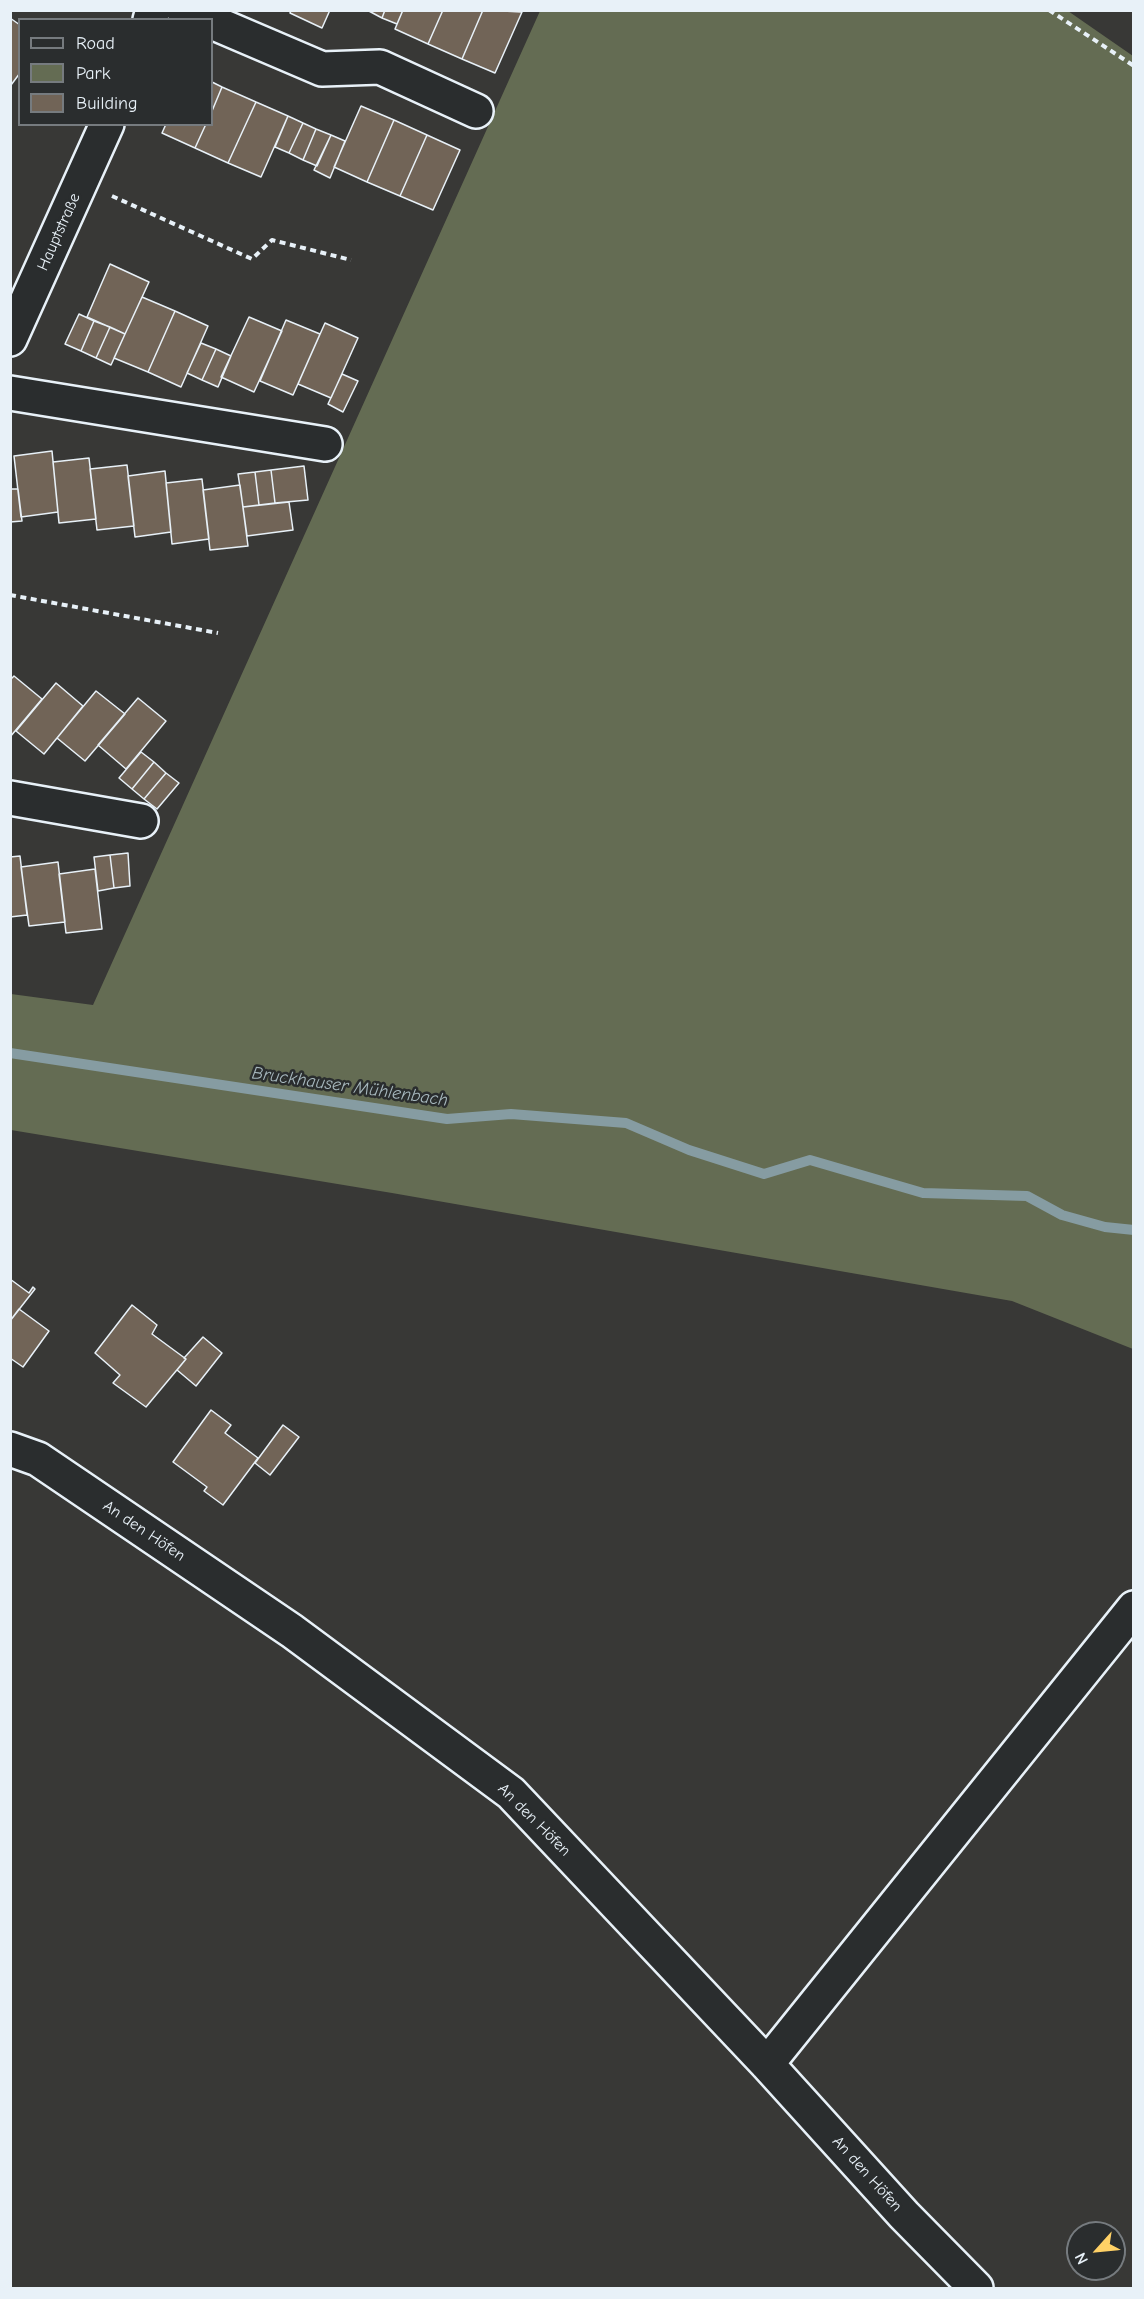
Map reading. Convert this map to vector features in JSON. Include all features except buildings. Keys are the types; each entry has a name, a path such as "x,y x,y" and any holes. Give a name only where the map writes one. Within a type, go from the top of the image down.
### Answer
{"street":[{"path":"183,10 200,18"},
{"path":"213,22 322,69 380,67 476,111"},
{"name":"Hauptstraße","path":"11,336 106,126"},
{"path":"10,393 325,444"},
{"path":"10,798 141,821"},
{"name":"An den Höfen","path":"10,1449 38,1459 292,1631 512,1793 767,2064 904,2215 976,2289"},
{"path":"767,2064 1134,1608"}],"path":[{"path":"1049,10 1134,66"},
{"path":"81,182 252,259 272,240 351,260"},
{"path":"10,595 218,633"}],"green space":[{"path":"540,11 1068,11 1133,56 1133,1349 1012,1301 392,1193 11,1130 11,994 93,1005"}],"waterway":[{"name":"Bruckhauser Mühlenbach","path":"10,1053 447,1119 511,1114 626,1123 689,1150 764,1174 810,1160 923,1193 1027,1196 1062,1215 1105,1227 1134,1230"}]}
